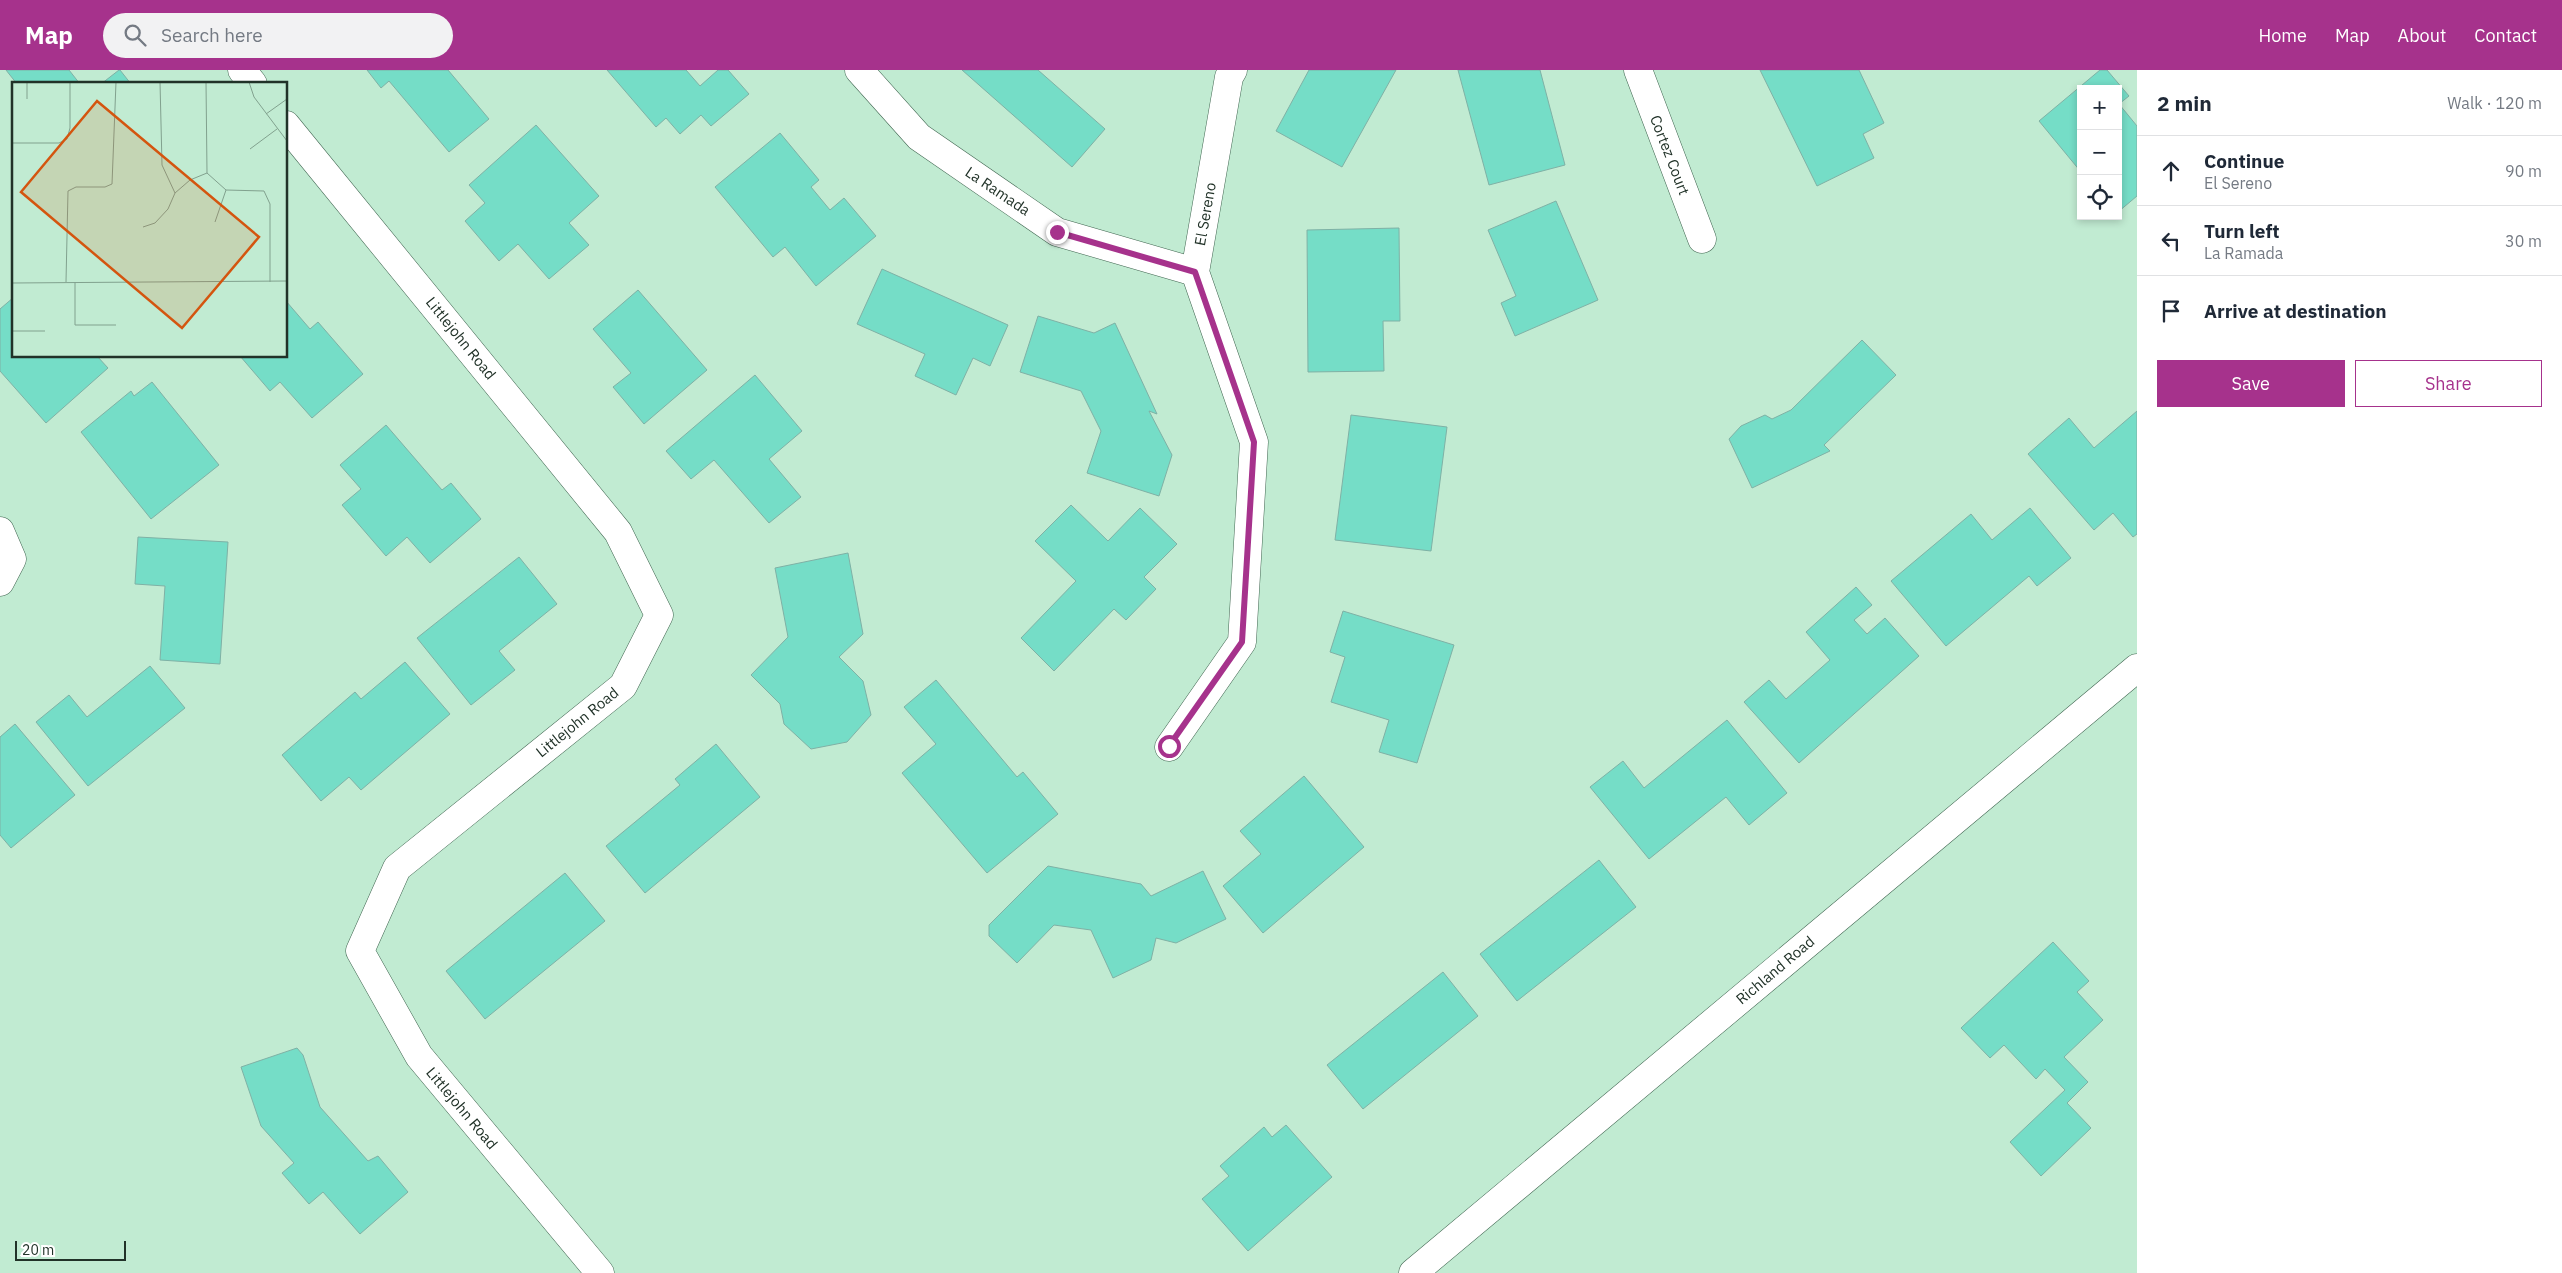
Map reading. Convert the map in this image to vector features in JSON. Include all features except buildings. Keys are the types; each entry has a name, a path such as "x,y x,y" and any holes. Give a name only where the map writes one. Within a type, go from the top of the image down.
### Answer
{"street":[{"path":"242,70 251,82"},
{"name":"La Ramada","path":"859,70 919,137 1057,232 1195,272"},
{"name":"El Sereno","path":"1169,746 1242,642 1254,442 1195,272 1229,77 1233,70"},
{"name":"Cortez Court","path":"1638,70 1702,239"},
{"name":"Littlejohn Road","path":"288,127 618,532 659,615 623,686 396,868 360,951 418,1056 600,1273"},
{"path":"0,531 12,559 0,582"},
{"name":"Richland Road","path":"1413,1273 2137,668"}],"route":[{"path":"1057,232 1195,272 1254,442 1242,642 1169,746"}]}
